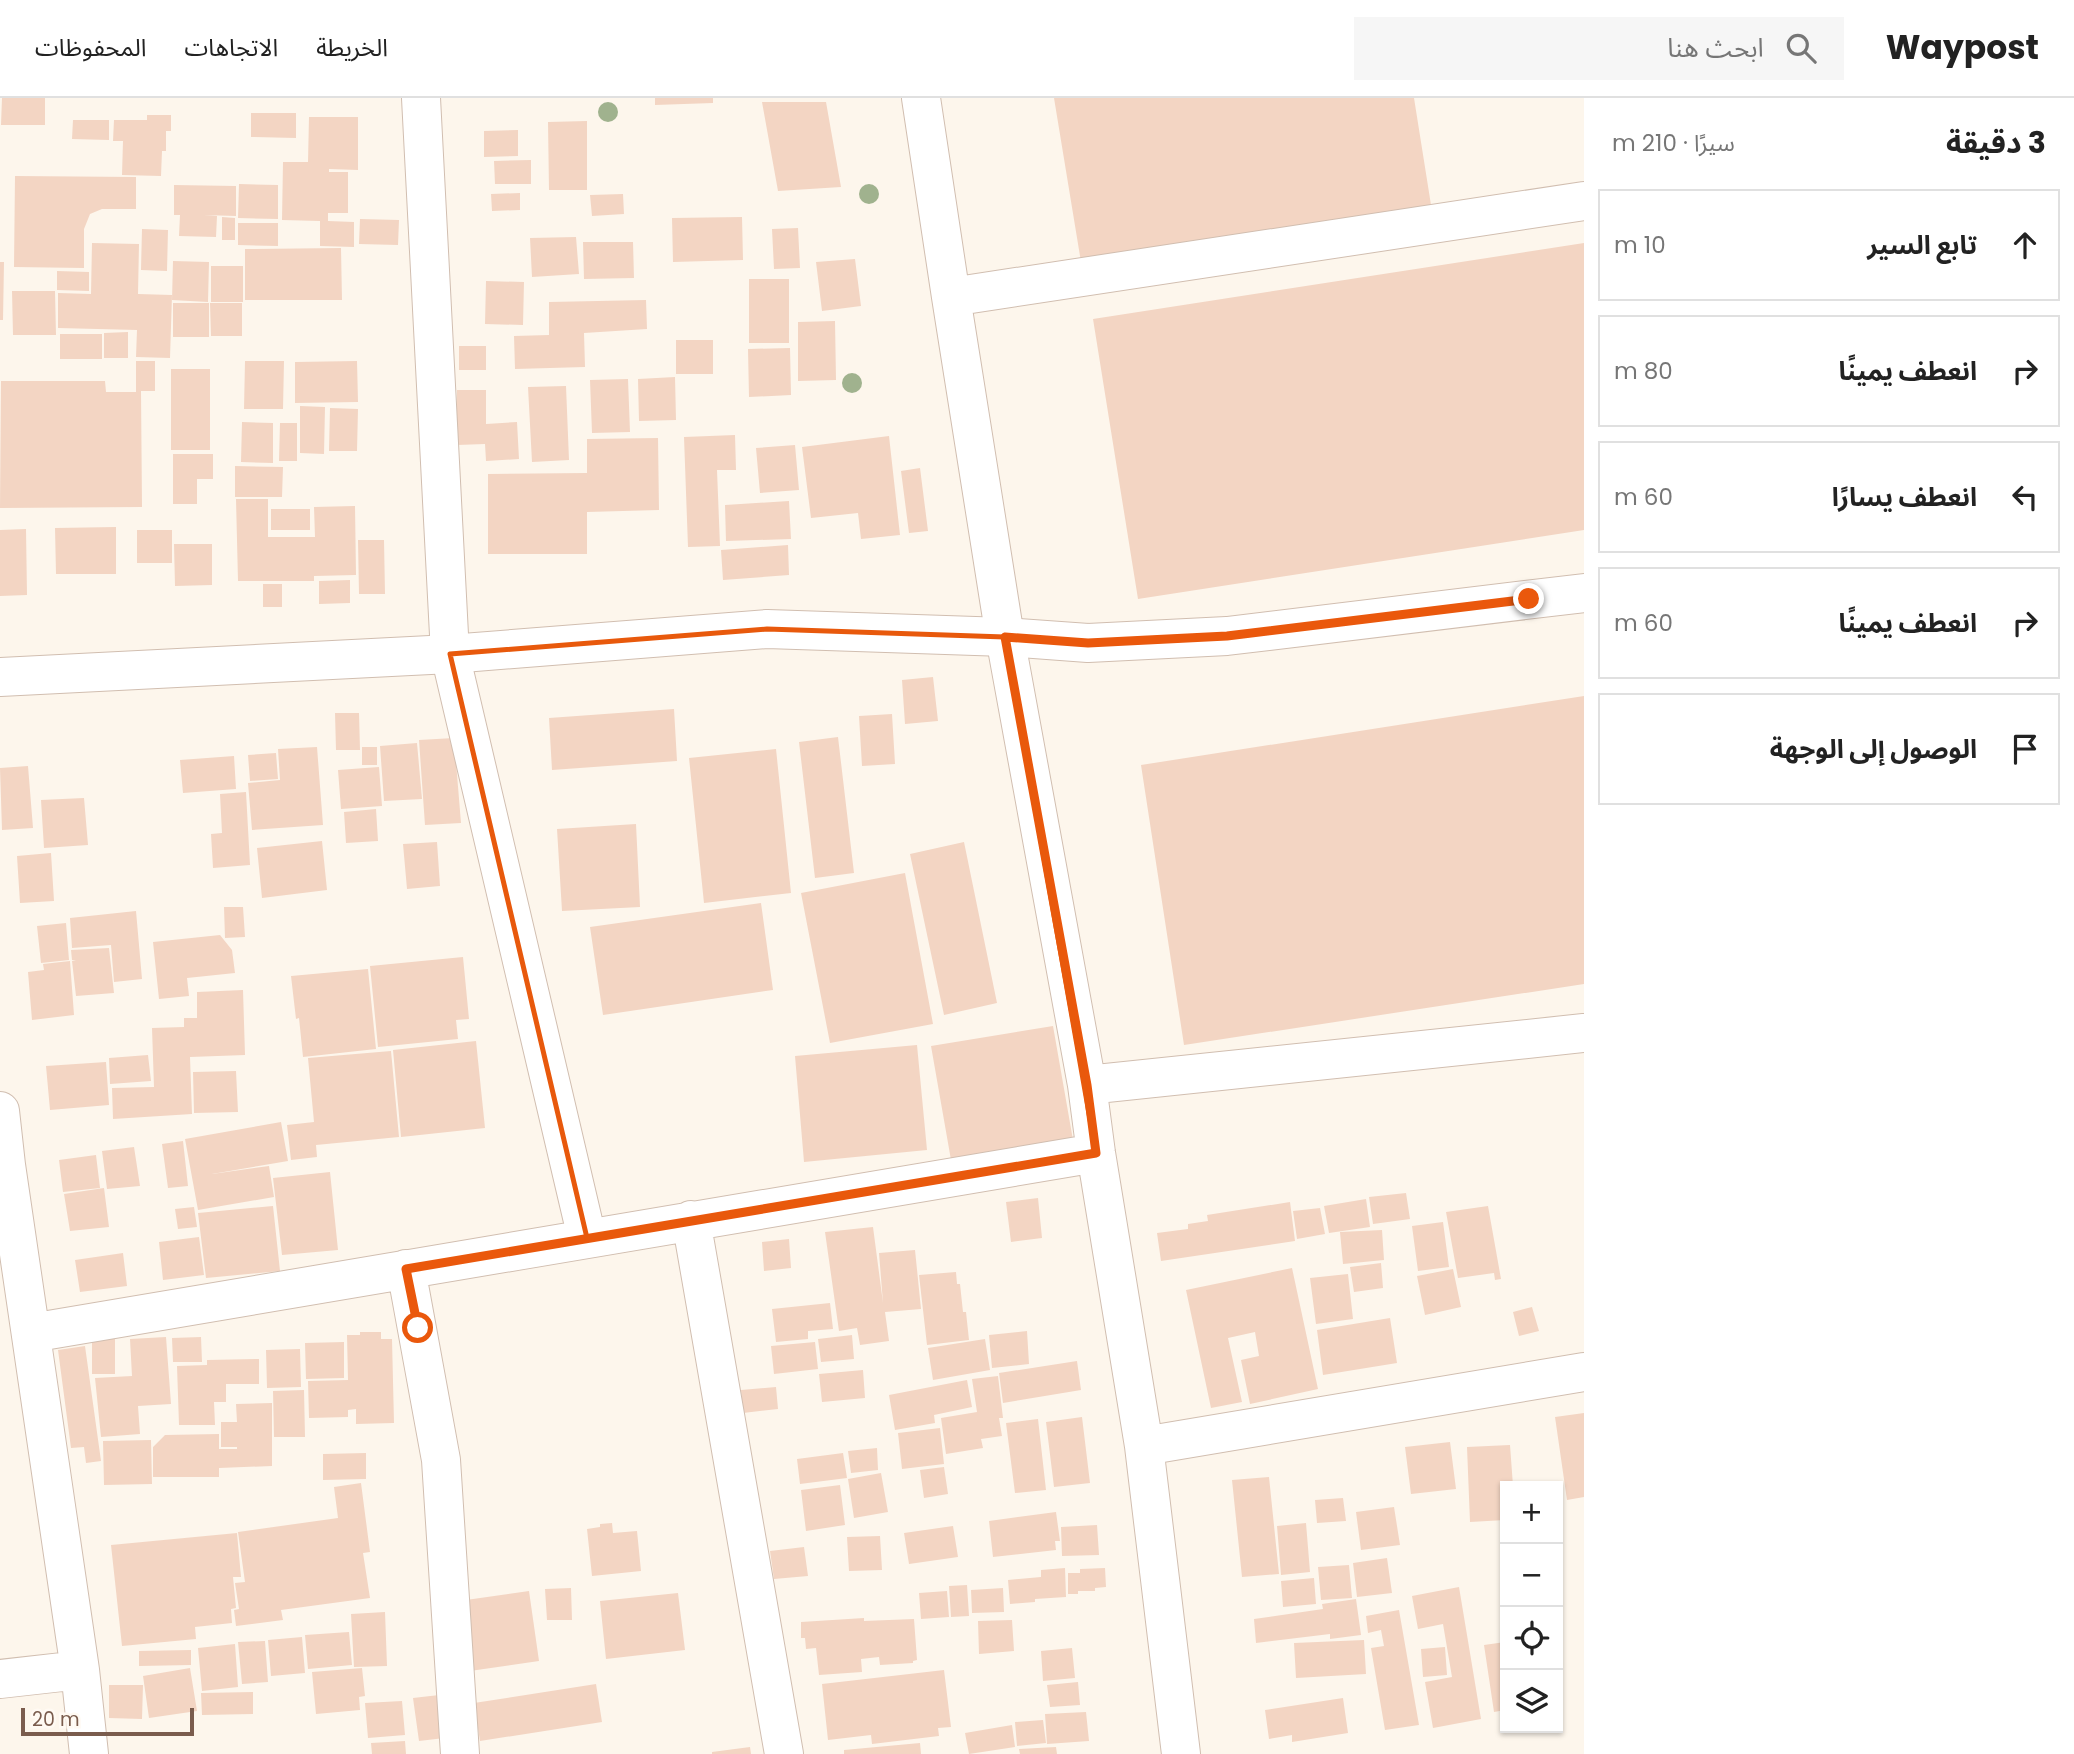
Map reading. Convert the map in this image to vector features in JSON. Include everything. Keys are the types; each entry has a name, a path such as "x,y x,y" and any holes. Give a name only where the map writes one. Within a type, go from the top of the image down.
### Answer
{"street":[{"path":"421,98 450,654 587,1238"},
{"path":"921,98 1005,637 1087,1085 1144,1446 1181,1754"},
{"path":"951,297 1584,201"},
{"path":"0,677 450,654 767,629 1005,637 1088,643 1227,636 1584,593"},
{"path":"1087,1085 1584,1033"},
{"path":"0,1111 3,1165 31,1333 80,1670 89,1754"},
{"path":"31,1333 1096,1153"},
{"path":"691,1220 784,1754"},
{"path":"406,1269 441,1460 460,1754"},
{"path":"1144,1446 1584,1372"},
{"path":"0,1679 80,1670"}],"highlighted area":[{"path":"767,629 1005,637 1096,1153 587,1238 450,654"}],"building":[{"path":"2,98 45,98 45,125 1,125"},
{"path":"655,98 713,98 713,103 655,105"},
{"path":"1054,98 1414,98 1431,205 1081,262"},
{"path":"762,102 826,102 841,187 778,191"},
{"path":"251,113 296,113 296,138 251,137"},
{"path":"147,115 171,115 171,131 166,131 166,151 162,151 161,176 122,175 123,141 113,141 114,120 147,120"},
{"path":"309,117 358,117 358,170 329,169 329,172 348,172 348,213 328,213 328,221 354,222 354,247 320,246 320,221 282,220 283,162 308,162"},
{"path":"73,120 109,120 109,140 72,139"},
{"path":"587,121 587,190 549,190 548,122"},
{"path":"518,130 518,156 484,157 484,131"},
{"path":"531,160 531,184 495,184 494,161"},
{"path":"15,176 136,177 136,209 102,209 90,214 84,229 84,268 14,267"},
{"path":"239,184 278,185 278,219 238,218"},
{"path":"174,185 236,186 236,216 204,215 217,216 216,237 179,236 180,215 174,215"},
{"path":"520,193 520,210 492,211 491,194"},
{"path":"623,194 624,214 592,216 590,195"},
{"path":"222,217 235,218 235,240 222,240"},
{"path":"742,217 743,260 673,262 672,218"},
{"path":"360,219 399,220 398,245 359,244"},
{"path":"238,223 278,223 278,246 238,245"},
{"path":"798,228 800,268 774,269 772,229"},
{"path":"142,229 168,230 167,271 141,270"},
{"path":"576,237 579,274 532,277 530,238"},
{"path":"583,242 633,242 634,278 584,279"},
{"path":"92,243 139,244 138,294 172,295 170,358 136,357 137,330 58,328 58,293 91,294"},
{"path":"1584,243 1584,530 1138,599 1093,319"},
{"path":"341,248 342,300 245,300 245,249"},
{"path":"855,259 861,306 822,311 816,262"},
{"path":"173,261 209,262 208,302 172,300"},
{"path":"0,262 4,262 3,320 0,320"},
{"path":"211,266 243,266 243,302 211,302"},
{"path":"57,271 89,272 89,291 57,290"},
{"path":"749,279 789,279 789,343 749,343"},
{"path":"486,281 524,282 523,325 485,324"},
{"path":"12,291 55,291 56,335 13,335"},
{"path":"646,300 647,329 584,333 585,367 515,369 514,336 549,335 549,302"},
{"path":"173,303 209,303 209,337 173,337"},
{"path":"210,303 242,303 242,336 211,336"},
{"path":"835,321 836,380 798,381 798,322"},
{"path":"128,332 128,358 104,358 104,333"},
{"path":"60,334 102,334 102,359 60,359"},
{"path":"676,340 713,340 713,374 676,374"},
{"path":"459,346 486,346 486,370 459,370"},
{"path":"790,348 791,395 749,397 748,349"},
{"path":"136,361 155,361 155,391 141,391 142,507 0,508 1,381 105,381 106,392 136,392"},
{"path":"245,361 284,361 283,409 244,409"},
{"path":"357,361 358,402 295,403 295,362"},
{"path":"171,369 210,369 210,450 171,450"},
{"path":"675,377 676,420 639,421 638,379"},
{"path":"628,379 630,432 592,433 590,380"},
{"path":"566,386 569,460 532,462 528,387"},
{"path":"457,390 486,390 486,424 517,422 519,459 486,461 485,444 457,445"},
{"path":"300,406 325,407 324,454 300,453"},
{"path":"330,408 358,409 357,451 329,451"},
{"path":"242,422 273,423 273,463 241,462"},
{"path":"280,423 297,423 297,461 279,461"},
{"path":"735,435 736,470 717,470 720,546 688,547 684,437"},
{"path":"889,436 900,535 861,539 858,513 811,518 802,447"},
{"path":"658,438 659,510 587,512 587,554 488,554 488,474 587,473 587,439"},
{"path":"795,445 799,490 760,493 756,448"},
{"path":"173,454 213,454 213,479 197,479 197,504 173,504"},
{"path":"235,466 283,467 282,497 235,497"},
{"path":"920,468 928,531 909,533 901,471"},
{"path":"236,499 268,499 268,537 315,537 314,507 355,506 356,575 314,576 314,581 238,581"},
{"path":"789,501 791,539 726,541 725,505"},
{"path":"271,509 310,509 310,530 271,530"},
{"path":"116,527 116,574 56,574 55,528"},
{"path":"26,529 27,595 0,596 0,530"},
{"path":"137,530 172,530 172,563 137,563"},
{"path":"358,540 384,540 385,594 359,594"},
{"path":"174,544 212,544 212,585 175,586"},
{"path":"788,545 789,575 723,580 721,550"},
{"path":"350,580 350,603 319,604 319,581"},
{"path":"263,584 282,584 282,607 263,607"},
{"path":"933,677 938,721 905,724 902,680"},
{"path":"1584,696 1584,984 1184,1045 1141,765"},
{"path":"674,709 677,761 552,770 549,718"},
{"path":"335,713 359,713 360,750 336,750"},
{"path":"892,714 895,764 862,766 859,716"},
{"path":"838,737 854,873 815,878 799,742"},
{"path":"454,738 461,823 425,825 419,740"},
{"path":"417,743 422,799 384,801 380,746"},
{"path":"317,747 323,825 252,830 248,783 280,780 278,749"},
{"path":"362,747 377,747 377,765 362,765"},
{"path":"776,749 791,893 704,903 689,758"},
{"path":"276,753 278,779 250,781 248,755"},
{"path":"234,756 236,789 183,793 180,760"},
{"path":"28,766 33,828 2,830 0,768"},
{"path":"379,767 382,806 341,809 338,770"},
{"path":"246,792 250,865 213,868 211,834 222,833 220,794"},
{"path":"84,798 88,845 44,848 41,800"},
{"path":"376,809 378,841 346,843 344,812"},
{"path":"636,824 640,907 562,911 557,829"},
{"path":"322,841 327,890 262,898 257,848"},
{"path":"437,842 440,886 407,889 403,844"},
{"path":"964,842 997,1003 944,1015 910,854"},
{"path":"51,853 54,901 20,903 17,856"},
{"path":"905,873 933,1024 830,1043 801,893"},
{"path":"761,903 773,990 603,1015 590,927"},
{"path":"224,907 243,907 245,937 225,938"},
{"path":"136,911 142,979 114,982 111,945 72,948 70,918"},
{"path":"66,923 69,960 41,963 37,926"},
{"path":"220,935 232,950 235,973 187,978 189,996 159,999 153,942"},
{"path":"109,948 114,993 76,996 72,961 76,960 72,960 71,950"},
{"path":"463,957 469,1019 456,1020 458,1039 378,1047 370,966"},
{"path":"70,961 74,1015 32,1020 28,972 44,970 43,964"},
{"path":"368,969 376,1049 303,1057 291,976"},
{"path":"243,990 245,1055 190,1057 192,1114 113,1119 112,1088 154,1087 152,1028 184,1027 184,1018 197,1018 197,992"},
{"path":"1053,1026 1073,1140 951,1160 931,1046"},
{"path":"476,1041 485,1128 401,1137 393,1050"},
{"path":"917,1045 927,1150 804,1162 795,1056"},
{"path":"391,1051 399,1137 316,1145 317,1157 291,1160 287,1125 314,1122 308,1058"},
{"path":"148,1055 151,1081 110,1084 109,1058"},
{"path":"106,1062 109,1105 50,1110 46,1066"},
{"path":"236,1071 238,1112 194,1113 193,1072"},
{"path":"281,1122 288,1161 212,1174 269,1166 274,1197 198,1210 185,1139"},
{"path":"183,1141 188,1186 168,1188 162,1144"},
{"path":"134,1147 140,1186 107,1189 102,1151"},
{"path":"96,1155 100,1188 63,1192 59,1160"},
{"path":"330,1172 338,1250 282,1255 273,1178"},
{"path":"104,1188 109,1227 70,1231 64,1194"},
{"path":"1406,1193 1410,1219 1373,1224 1369,1197"},
{"path":"1038,1198 1042,1238 1011,1242 1006,1202"},
{"path":"1366,1199 1370,1227 1329,1233 1324,1206"},
{"path":"1290,1202 1295,1241 1161,1261 1157,1233 1188,1229 1188,1224 1208,1221 1207,1215"},
{"path":"273,1206 280,1271 206,1278 198,1213"},
{"path":"1488,1206 1501,1279 1495,1280 1494,1273 1458,1278 1446,1212"},
{"path":"194,1207 197,1227 178,1229 175,1209"},
{"path":"1320,1208 1325,1234 1297,1239 1293,1211"},
{"path":"1443,1222 1449,1267 1418,1271 1412,1226"},
{"path":"873,1227 883,1303 879,1253 915,1250 921,1309 885,1312 889,1341 860,1345 857,1328 839,1331 825,1232"},
{"path":"1382,1230 1384,1260 1343,1264 1340,1232"},
{"path":"199,1237 204,1275 163,1280 159,1242"},
{"path":"789,1239 791,1268 764,1271 762,1242"},
{"path":"123,1253 127,1286 80,1292 75,1260"},
{"path":"1381,1263 1383,1288 1354,1292 1350,1267"},
{"path":"1292,1268 1318,1389 1250,1404 1241,1360 1259,1356 1255,1332 1228,1338 1242,1402 1211,1408 1186,1290"},
{"path":"1453,1269 1461,1307 1425,1315 1417,1276"},
{"path":"956,1272 963,1312 966,1312 969,1340 927,1345 919,1275"},
{"path":"1348,1274 1353,1319 1316,1324 1310,1278"},
{"path":"830,1303 833,1329 808,1331 808,1339 776,1342 772,1309"},
{"path":"1532,1307 1539,1331 1519,1336 1513,1312"},
{"path":"1390,1318 1397,1363 1323,1375 1317,1330"},
{"path":"1027,1331 1029,1364 992,1368 989,1335"},
{"path":"360,1332 381,1332 381,1339 392,1339 394,1423 356,1424 356,1409 348,1410 348,1417 309,1418 308,1381 348,1380 347,1335 360,1335"},
{"path":"852,1335 854,1359 821,1362 818,1339"},
{"path":"166,1337 171,1404 138,1406 140,1434 101,1437 95,1378 132,1376 130,1339"},
{"path":"201,1337 202,1362 173,1362 172,1338"},
{"path":"92,1339 115,1339 115,1374 92,1374"},
{"path":"985,1339 990,1370 933,1380 928,1348"},
{"path":"344,1342 344,1378 306,1379 305,1343"},
{"path":"815,1342 818,1369 774,1374 771,1346"},
{"path":"85,1346 101,1461 86,1463 84,1447 71,1448 58,1350"},
{"path":"300,1349 301,1387 267,1388 266,1350"},
{"path":"259,1359 259,1384 226,1384 226,1402 214,1402 215,1425 179,1425 177,1366 207,1365 207,1360"},
{"path":"1077,1361 1081,1390 1003,1403 999,1373"},
{"path":"863,1370 865,1398 822,1402 819,1374"},
{"path":"998,1376 1003,1418 999,1418 1002,1436 981,1439 983,1448 946,1454 941,1418 977,1412 972,1379"},
{"path":"967,1380 972,1407 934,1415 935,1423 895,1430 889,1395"},
{"path":"776,1387 778,1409 743,1413 741,1390"},
{"path":"304,1390 305,1437 274,1437 273,1391"},
{"path":"272,1403 272,1466 219,1468 219,1477 153,1477 153,1447 165,1435 219,1434 219,1449 237,1449 221,1447 221,1422 237,1422 236,1404"},
{"path":"1584,1413 1584,1497 1567,1500 1555,1417"},
{"path":"1082,1417 1090,1483 1054,1487 1046,1422"},
{"path":"1038,1419 1046,1490 1015,1493 1006,1423"},
{"path":"940,1428 944,1464 902,1469 898,1433"},
{"path":"151,1440 152,1484 104,1485 103,1441"},
{"path":"1450,1442 1456,1489 1411,1494 1405,1447"},
{"path":"1510,1445 1513,1481 1500,1481 1500,1520 1470,1522 1467,1447"},
{"path":"877,1448 878,1470 851,1473 848,1451"},
{"path":"366,1453 366,1479 323,1480 323,1454"},
{"path":"843,1453 847,1478 800,1484 797,1459"},
{"path":"944,1467 948,1494 924,1498 920,1470"},
{"path":"881,1473 888,1512 854,1518 848,1479"},
{"path":"1269,1477 1279,1574 1242,1577 1232,1480"},
{"path":"361,1483 370,1552 363,1553 370,1598 281,1610 283,1620 236,1626 234,1610 239,1609 235,1583 245,1582 238,1532 338,1518 334,1487"},
{"path":"840,1485 845,1525 806,1531 801,1490"},
{"path":"1343,1498 1346,1521 1317,1523 1315,1500"},
{"path":"1394,1507 1400,1545 1361,1550 1356,1512"},
{"path":"1056,1512 1060,1541 1055,1541 1056,1550 993,1557 989,1521"},
{"path":"612,1523 613,1533 637,1531 641,1571 592,1576 587,1529"},
{"path":"1306,1523 1310,1572 1281,1575 1277,1526"},
{"path":"1097,1525 1099,1555 1062,1556 1061,1527"},
{"path":"953,1526 958,1557 909,1564 904,1533"},
{"path":"237,1533 241,1577 233,1577 236,1608 231,1609 232,1623 195,1627 196,1639 122,1646 111,1545"},
{"path":"880,1536 882,1570 849,1571 847,1537"},
{"path":"804,1547 808,1576 774,1579 770,1551"},
{"path":"1387,1558 1392,1593 1357,1597 1353,1563"},
{"path":"1349,1565 1352,1598 1321,1600 1318,1567"},
{"path":"1065,1568 1066,1597 1010,1604 1008,1580 1041,1577 1041,1570"},
{"path":"1105,1568 1106,1587 1068,1594 1068,1573 1080,1573 1080,1569"},
{"path":"1314,1578 1316,1604 1283,1607 1281,1581"},
{"path":"967,1585 969,1616 951,1617 949,1586"},
{"path":"1459,1587 1481,1719 1433,1728 1425,1682 1452,1677 1443,1624 1418,1629 1412,1596"},
{"path":"571,1588 572,1620 547,1620 545,1589"},
{"path":"1003,1588 1004,1612 972,1613 971,1590"},
{"path":"529,1591 539,1661 470,1671 459,1601"},
{"path":"947,1591 949,1617 921,1619 919,1593"},
{"path":"678,1593 685,1650 606,1659 600,1601"},
{"path":"1356,1599 1361,1635 1330,1639 1330,1634 1256,1643 1254,1619 1323,1609 1322,1604"},
{"path":"1399,1610 1419,1725 1385,1730 1371,1648 1384,1646 1381,1630 1368,1633 1366,1616"},
{"path":"385,1612 387,1666 354,1667 351,1614"},
{"path":"864,1618 864,1621 914,1619 917,1660 913,1663 880,1665 879,1657 861,1659 862,1672 819,1675 816,1648 806,1649 805,1638 801,1638 801,1622"},
{"path":"1012,1620 1014,1651 979,1654 978,1621"},
{"path":"349,1632 352,1665 308,1669 305,1635"},
{"path":"302,1637 305,1673 271,1676 268,1640"},
{"path":"1364,1640 1366,1674 1296,1678 1294,1643"},
{"path":"265,1641 268,1682 242,1684 238,1642"},
{"path":"1500,1643 1500,1711 1494,1712 1484,1645"},
{"path":"235,1644 238,1687 202,1691 198,1648"},
{"path":"1445,1647 1447,1675 1423,1677 1421,1649"},
{"path":"1072,1648 1075,1678 1043,1681 1041,1651"},
{"path":"191,1650 191,1665 139,1666 139,1651"},
{"path":"190,1668 197,1711 149,1718 143,1676"},
{"path":"362,1668 365,1696 359,1697 360,1710 316,1714 312,1672"},
{"path":"944,1670 951,1727 938,1728 939,1736 872,1744 871,1735 828,1740 822,1684"},
{"path":"1078,1682 1080,1705 1050,1707 1047,1685"},
{"path":"596,1684 602,1722 480,1741 474,1703"},
{"path":"109,1685 143,1685 142,1719 109,1718"},
{"path":"253,1692 253,1714 202,1715 201,1693"},
{"path":"448,1694 453,1737 419,1741 413,1698"},
{"path":"1343,1698 1348,1733 1292,1742 1292,1735 1269,1739 1265,1710"},
{"path":"402,1701 405,1735 368,1738 365,1703"},
{"path":"1086,1712 1089,1741 1047,1744 1045,1714"},
{"path":"1043,1720 1046,1743 1017,1746 1015,1722"},
{"path":"1012,1725 1015,1747 969,1754 965,1733"},
{"path":"405,1741 406,1754 372,1754 371,1743"},
{"path":"920,1743 921,1754 844,1754 844,1750"},
{"path":"750,1747 751,1754 712,1754 712,1752"},
{"path":"1056,1747 1057,1754 1020,1754 1019,1749"}],"route":[{"path":"418,1328 406,1269 1096,1153 1087,1085 1005,637 1088,643 1227,636 1529,599"}]}
